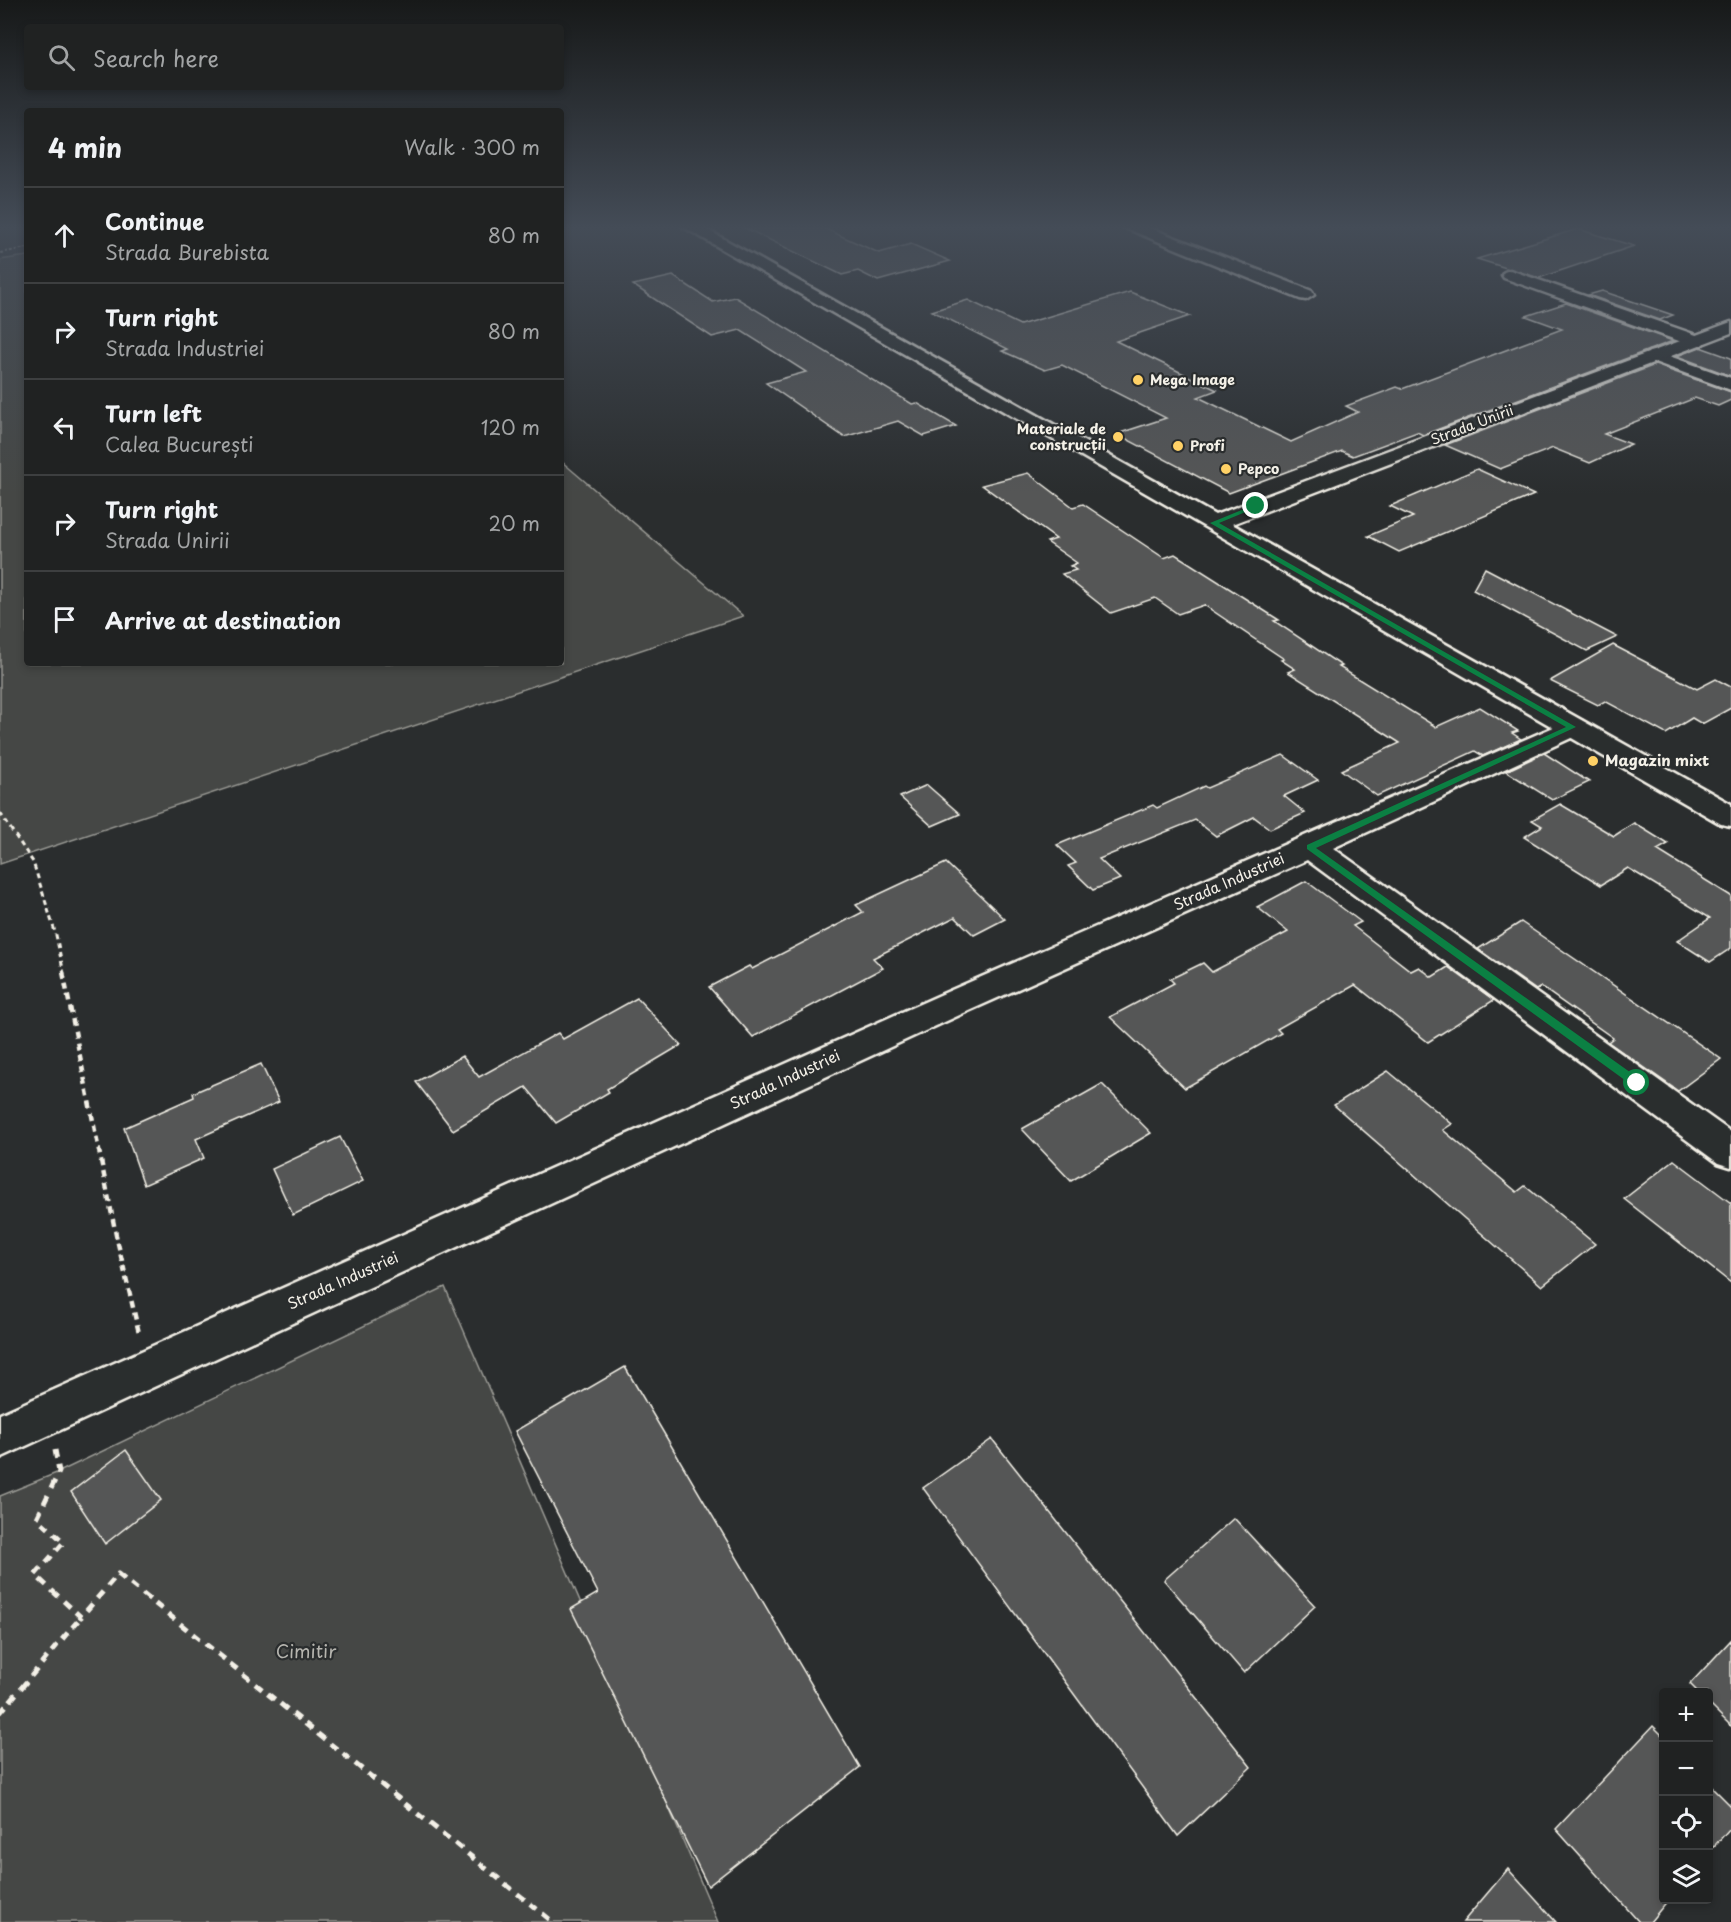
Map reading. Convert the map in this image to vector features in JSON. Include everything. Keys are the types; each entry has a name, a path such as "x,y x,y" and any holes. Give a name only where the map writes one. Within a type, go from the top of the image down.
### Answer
{"main road":[{"path":"846,315 1729,814"},
{"path":"1622,315 1696,341"},
{"name":"Strada Unirii","path":"1214,523 1731,327"},
{"path":"1655,356 1731,384"},
{"name":"Strada Industriei","path":"0,1436 941,1009 1310,847 1572,727"},
{"path":"1310,847 1731,1152"}],"path":[{"path":"0,813 33,862 56,934 116,1235 147,1369"},
{"path":"48,1414 59,1472 38,1518 64,1542 34,1575 81,1617"},
{"path":"0,1713 118,1574 553,1922"}],"green space":[{"path":"0,315 24,315 24,666 564,666 564,464 743,616 0,864"},
{"name":"Cimitir","path":"445,1287 718,1922 0,1922 0,1496 59,1472"}],"building":[{"path":"678,315 764,315 912,404 917,403 956,426 924,436 898,421 844,437 766,383 806,372 740,330 712,337"},
{"path":"939,315 999,315 1020,325 1054,315 1190,316 1116,341 1217,390 1198,397 1291,442 1358,412 1346,406 1397,387 1402,389 1562,329 1526,316 1530,315 1599,315 1673,341 1423,435 1417,432 1353,456 1342,451 1229,493 1117,434 1166,418 1062,365 1045,370 1002,351 1008,349"},
{"path":"1645,315 1673,315 1660,320"},
{"path":"1700,347 1731,358 1731,376 1677,356"},
{"path":"1655,365 1731,392 1731,400 1718,406 1695,398 1604,434 1631,444 1590,463 1553,448 1500,469 1445,445"},
{"path":"1477,469 1534,495 1399,552 1368,536 1413,517 1390,506"},
{"path":"1028,473 1073,507 1083,504 1164,558 1175,554 1279,620 1274,621 1342,666 1339,667 1436,727 1480,707 1518,731 1512,733 1521,739 1483,756 1475,751 1377,796 1341,770 1400,743 1288,672 1295,669 1281,660 1284,659 1204,605 1178,614 1155,598 1111,613 1062,574 1076,570 1070,566 1077,563 1047,542 1056,539 982,485"},
{"path":"1485,568 1617,637 1587,651 1473,590"},
{"path":"1613,645 1697,689 1716,679 1731,687 1731,708 1702,724 1692,718 1666,734 1605,701 1598,705 1550,681"},
{"path":"1544,753 1589,782 1552,800 1506,771"},
{"path":"1283,755 1318,780 1284,796 1305,813 1270,829 1254,817 1216,836 1195,820 1099,859 1120,879 1093,890 1068,866 1076,863 1057,845 1153,805 1157,808 1204,786 1207,788"},
{"path":"927,785 960,814 932,826 900,797"},
{"path":"1560,804 1614,836 1634,823 1668,844 1657,850 1731,896 1731,948 1710,962 1677,941 1710,918 1628,868 1601,885 1524,837 1542,826 1532,820"},
{"path":"946,863 1005,919 974,935 955,917 873,958 883,968 753,1037 709,987 749,966 752,969 863,912 856,905"},
{"path":"1306,881 1361,922 1353,926 1411,971 1419,967 1432,977 1448,967 1494,1000 1428,1042 1355,985 1277,1029 1281,1033 1185,1088 1110,1017 1174,983 1170,979 1203,963 1212,972 1288,932 1257,907"},
{"path":"1521,922 1721,1059 1678,1091 1608,1042 1613,1038 1541,987 1536,990 1478,949"},
{"path":"637,998 681,1045 607,1089 609,1092 556,1123 526,1087 453,1130 416,1082 462,1056 479,1077 558,1033 563,1039"},
{"path":"261,1064 279,1102 196,1139 204,1158 144,1185 124,1128 194,1097 193,1093"},
{"path":"1388,1071 1452,1124 1443,1130 1517,1192 1525,1186 1595,1244 1542,1286 1334,1105"},
{"path":"1102,1084 1151,1133 1071,1181 1022,1129"},
{"path":"340,1137 363,1181 293,1215 272,1169"},
{"path":"1674,1160 1731,1203 1731,1283 1624,1199"},
{"path":"625,1367 860,1767 708,1886 571,1609 598,1593 515,1431"},
{"path":"992,1439 1251,1767 1178,1836 923,1488"},
{"path":"126,1450 161,1500 105,1544 71,1492"},
{"path":"1234,1518 1315,1606 1244,1673 1164,1580"},
{"path":"1731,1640 1731,1726 1713,1708 1713,1688 1694,1688 1690,1684"},
{"path":"1653,1726 1659,1732 1659,1904 1665,1904 1650,1922 1639,1922 1556,1829"},
{"path":"1713,1788 1731,1806 1731,1827 1713,1847"},
{"path":"1508,1869 1556,1922 1463,1922"}],"place":[{"name":"Mega Image","path":"1138,380"},
{"name":"Materiale de construcții","path":"1118,437"},
{"name":"Profi","path":"1178,446"},
{"name":"Pepco","path":"1226,469"},
{"name":"Magazin mixt","path":"1593,761"}],"route":[{"path":"1256,506 1214,523 1572,727 1310,847 1637,1083"}]}
